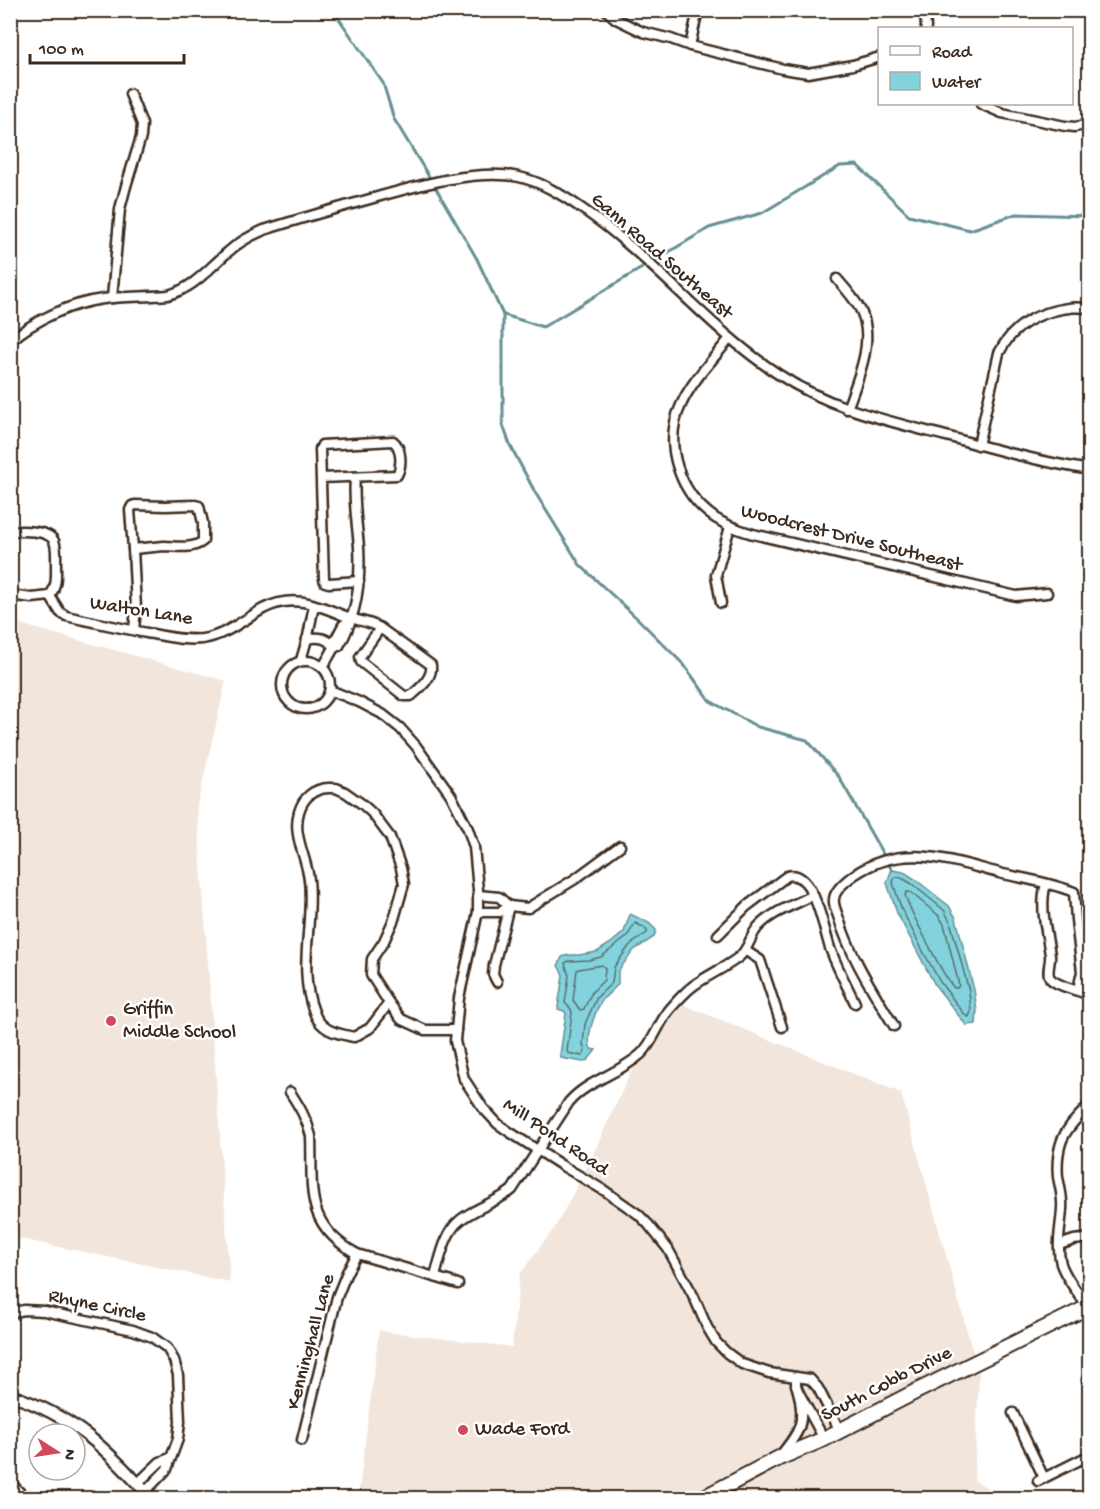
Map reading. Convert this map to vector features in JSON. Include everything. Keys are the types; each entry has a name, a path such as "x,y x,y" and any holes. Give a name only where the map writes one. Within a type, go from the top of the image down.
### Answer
{"main road":[{"name":"South Cobb Drive","path":"703,1498 779,1458 824,1439 1089,1307"}],"street":[{"path":"606,10 616,19 643,32 783,69 808,73 853,65 878,57"},
{"path":"690,46 698,10"},
{"path":"925,10 926,27"},
{"path":"112,298 120,208 141,137 142,124 130,94"},
{"path":"983,105 1002,113 1065,126 1075,127 1089,124"},
{"name":"Gann Road Southeast","path":"10,341 34,323 48,316 93,301 168,295 179,292 201,278 228,252 252,235 298,219 445,180 501,175 517,176 541,184 590,214 621,238 730,338 759,361 813,395 847,409 978,445 1089,470"},
{"path":"837,279 860,308 867,335 862,362 847,409"},
{"path":"978,445 999,353 1011,334 1039,315 1067,308 1089,309"},
{"name":"Woodcrest Drive Southeast","path":"730,338 687,393 676,418 674,441 679,473 706,512 730,527 753,534 1016,596 1047,592"},
{"path":"321,478 397,475 400,453 396,442 322,445 320,449 324,579 329,583 358,581"},
{"path":"323,667 335,646 334,642 343,625 352,618 357,599 359,548 355,477"},
{"path":"134,549 165,546 186,547 201,543 204,537 204,524 199,506 132,506 130,510 136,608 134,630"},
{"path":"721,603 716,575 730,527"},
{"path":"10,532 50,535 54,539 56,548 55,589 50,596 32,598 10,595"},
{"name":"Walton Lane","path":"50,596 60,612 66,616 186,639 202,639 229,630 278,602 292,600 333,610 380,628 431,665 430,676 411,696 404,696 361,662 360,657 380,628"},
{"path":"301,660 314,605"},
{"path":"307,639 321,637 335,646"},
{"path":"301,660 314,661 323,667 330,680 330,690 320,705 310,709 299,708 290,703 282,687 284,674 290,666 301,660"},
{"name":"Mill Pond Road","path":"330,690 382,714 400,728 451,795 468,829 474,847 478,912 459,998 455,1041 464,1079 483,1108 498,1124 638,1214 659,1235 716,1342 742,1364 769,1373 810,1379 818,1388 840,1431"},
{"path":"389,1003 370,1028 354,1037 333,1033 317,1020 310,1001 307,973 309,879 297,823 304,801 314,791 336,788 367,808 390,837 401,868 404,885 394,918 384,941 372,959 371,975 401,1019 426,1030 456,1030"},
{"path":"478,895 499,897 509,906 528,908 575,879 620,846"},
{"path":"894,1026 859,966 841,927 834,904 836,892 844,883 863,869 886,860 925,855 1074,892 1082,972 1076,990"},
{"path":"718,935 747,906 787,876 794,874 801,877 819,908 831,951 855,1003"},
{"path":"1046,884 1043,897 1050,955 1048,974 1053,981 1089,995"},
{"path":"435,1276 454,1227 467,1216 502,1198 512,1190 576,1094 640,1055 650,1044 670,1009 692,987 746,951 755,930 766,919 813,895"},
{"path":"478,912 500,912 509,906"},
{"path":"497,982 493,974 494,965 509,906"},
{"path":"746,951 760,960 782,1027"},
{"path":"290,1092 309,1126 313,1194 317,1213 332,1237 357,1254 458,1284"},
{"path":"1089,1104 1066,1131 1060,1147 1058,1172 1062,1194 1058,1239 1060,1260 1089,1307"},
{"path":"1059,1245 1089,1238"},
{"name":"Kenninghall Lane","path":"302,1440 337,1298 357,1254"},
{"name":"Rhyne Circle","path":"10,1313 24,1310 44,1311 139,1331 153,1336 163,1344 174,1360 178,1375 179,1431 167,1469 145,1491"},
{"path":"779,1458 800,1428 802,1407 796,1377"},
{"path":"798,1391 824,1439"},
{"path":"10,1395 39,1406 75,1426 106,1450 145,1491"},
{"path":"1013,1413 1041,1479 1089,1455"},
{"path":"10,1482 25,1498"}],"shaded area":[{"name":"Griffin Middle School","path":"10,620 226,681 197,806 230,1282 11,1237"},
{"path":"684,1005 901,1093 979,1374 974,1480 1005,1498 358,1498 379,1331 512,1347 520,1274 556,1226 589,1163 641,1050"}],"water":[{"path":"892,870 904,872 915,879 949,906 956,918 974,990 976,1024 966,1025 935,985 897,913 887,883"},
{"path":"630,914 649,923 656,930 654,937 634,950 618,971 618,984 598,1008 589,1037 591,1049 596,1050 588,1060 583,1062 561,1058 566,1013 558,1009 563,976 558,966 562,957 597,952 624,932"}],"waterway":[{"path":"333,10 383,83 394,119 477,259 503,315 503,425 510,445 536,494 580,565 684,665 710,701 758,727 807,740 839,777 892,870"},
{"path":"504,315 543,327 709,228 762,213 840,166 857,165 909,215 970,230 1016,214 1090,216"}],"place":[{"name":"Griffin Middle School","path":"111,1021"},
{"name":"Wade Ford","path":"463,1430"}]}
